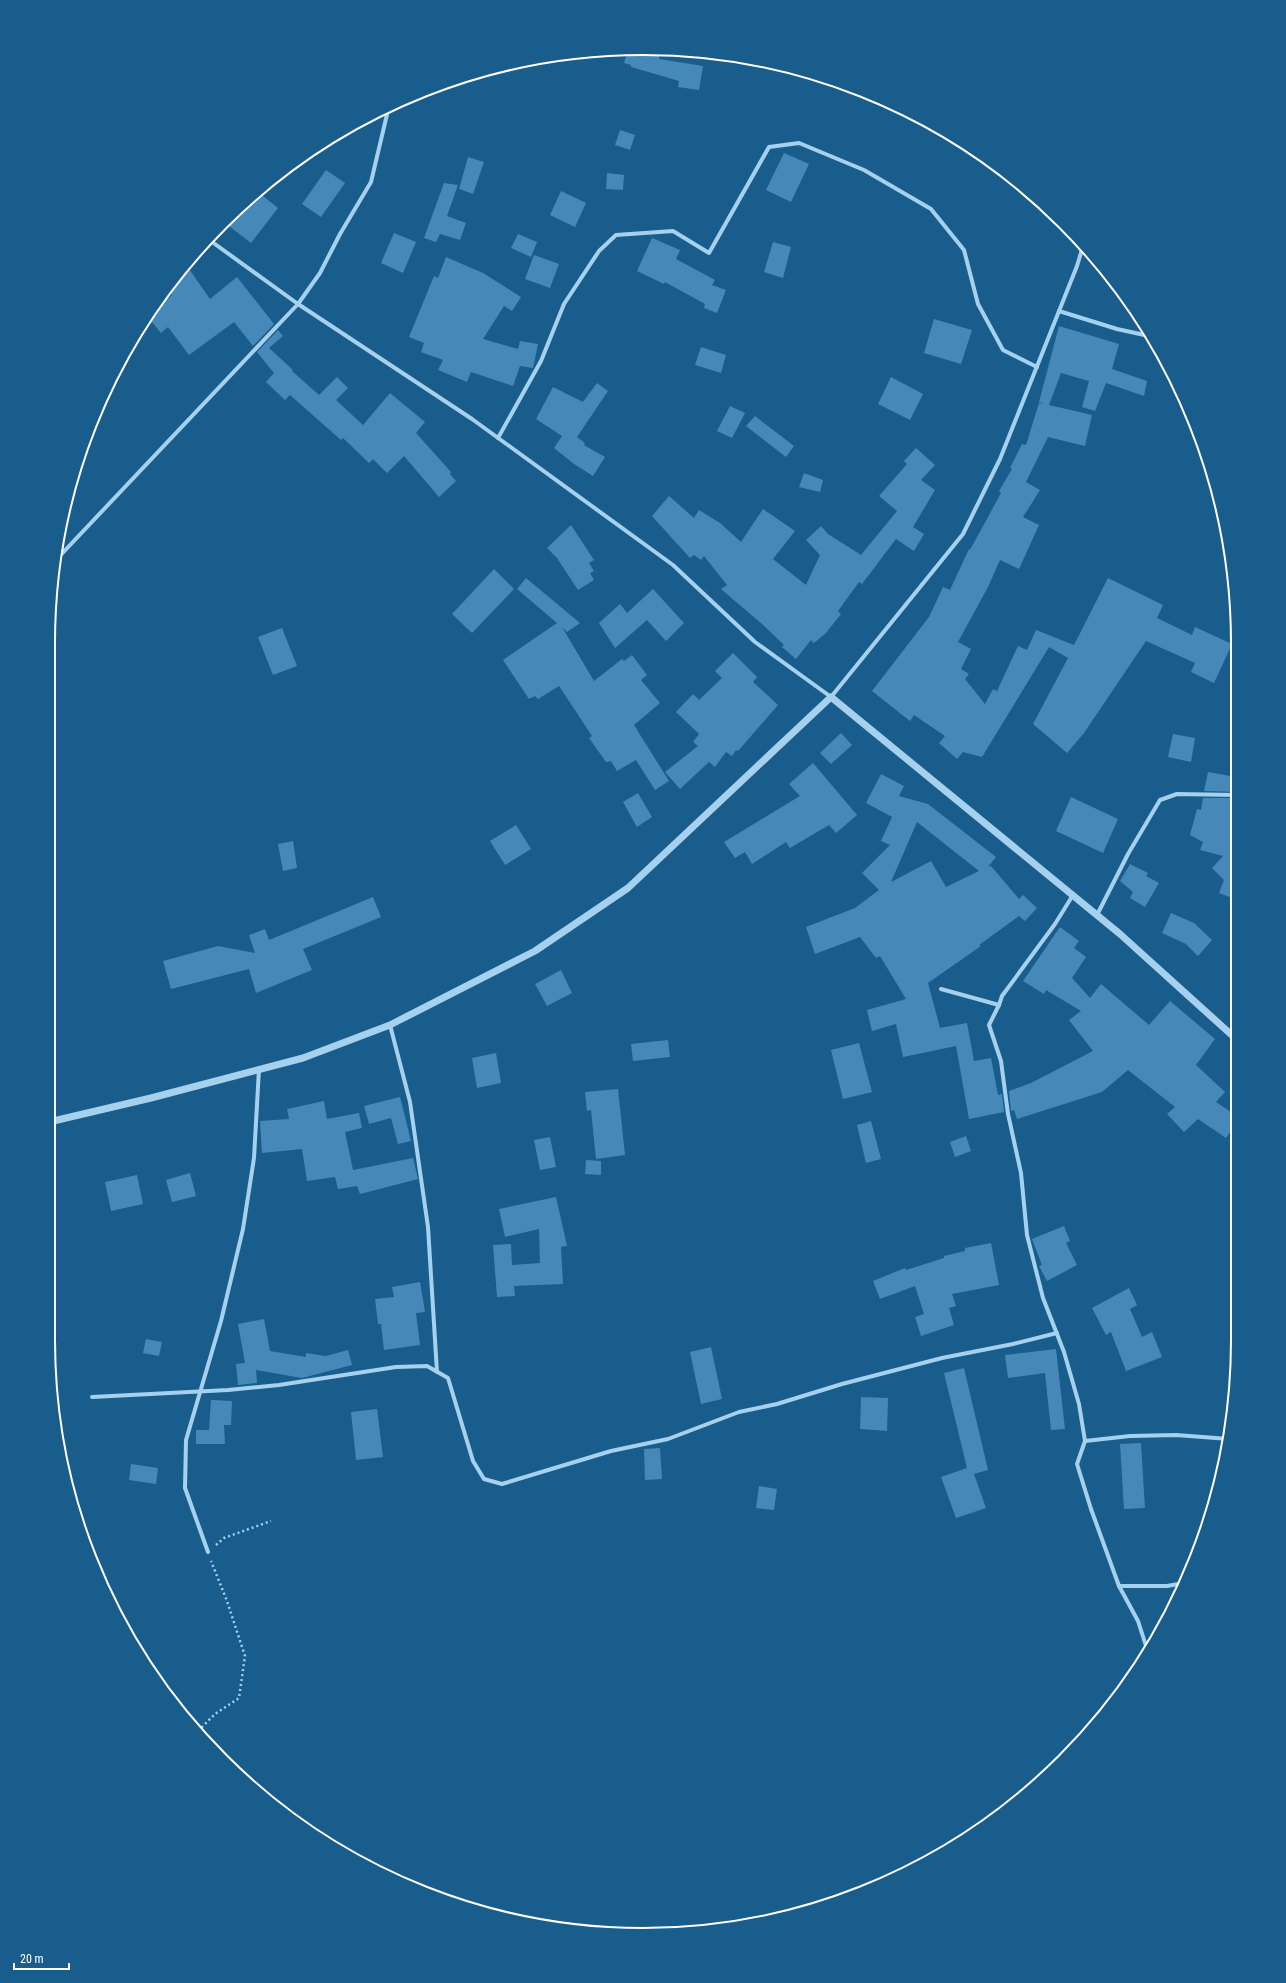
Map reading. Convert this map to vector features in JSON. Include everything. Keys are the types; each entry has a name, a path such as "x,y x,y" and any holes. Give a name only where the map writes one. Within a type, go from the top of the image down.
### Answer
{"street":[{"path":"62,554 298,304 320,273 340,234 372,182 388,114"},
{"path":"498,438 541,361 564,304 599,251 616,235 673,231 709,253 769,146 799,144 864,170 931,209 964,250 978,304 1003,350 1037,367"},
{"path":"212,243 298,304 498,438 673,564 755,642 831,696 1073,895 1120,934 1231,1034"},
{"path":"55,1121 151,1098 303,1058 390,1025 535,951 628,888 831,696 963,534 1000,459 1081,251"},
{"path":"1059,311 1117,329 1143,335"},
{"path":"1097,915 1128,854 1160,800 1177,794 1231,796"},
{"path":"1073,895 1055,924 1002,996 989,1025 1001,1062 1008,1114 1021,1173 1026,1235 1043,1298 1057,1333 1079,1404 1085,1441 1077,1464 1091,1509 1119,1586 1138,1621 1146,1645"},
{"path":"941,988 998,1005"},
{"path":"390,1025 410,1102 428,1227 438,1372"},
{"path":"208,1552 185,1488 186,1440 221,1321 243,1229 254,1158 259,1069"},
{"path":"92,1396 201,1391 279,1385 396,1367 427,1366 448,1378 473,1461 484,1479 502,1484 611,1451 668,1439 738,1412 777,1404 842,1384 942,1358 1013,1344 1057,1333"},
{"path":"1085,1441 1130,1436 1176,1435 1223,1439"},
{"path":"1119,1586 1167,1586 1177,1584"}],"path":[{"path":"201,1728 215,1714 239,1698 245,1656 208,1552 224,1538 271,1521"}],"building":[{"path":"626,55 660,55 659,59 703,66 699,90 678,87 679,81 631,67 631,65 624,63"},
{"path":"620,130 635,135 630,150 615,145"},
{"path":"784,153 809,164 791,202 766,190"},
{"path":"468,157 484,162 473,194 459,189"},
{"path":"326,170 345,183 321,217 302,204"},
{"path":"607,173 624,175 623,190 606,189"},
{"path":"444,183 458,185 447,216 466,223 460,240 440,234 436,242 424,238"},
{"path":"561,191 586,203 575,227 550,215"},
{"path":"262,195 278,208 251,243 229,226"},
{"path":"394,233 416,242 403,273 381,263"},
{"path":"518,234 537,242 531,257 511,248"},
{"path":"652,238 680,250 676,259 715,280 712,285 726,290 717,313 704,308 705,304 665,282 664,284 637,271"},
{"path":"773,242 791,247 783,278 764,272"},
{"path":"534,255 559,264 550,288 525,279"},
{"path":"446,257 483,273 521,297 512,311 504,306 483,339 518,349 520,341 538,344 533,368 520,366 513,386 471,372 467,382 438,370 443,360 421,352 424,343 409,337 434,276 438,278"},
{"path":"189,269 210,299 237,277 274,324 253,346 234,322 189,355 168,327 161,333 151,321 166,300 172,295 171,293"},
{"path":"934,319 972,330 961,364 924,353"},
{"path":"1059,326 1119,344 1112,369 1147,381 1144,396 1106,383 1095,411 1082,407 1089,381 1061,373 1049,405 1092,415 1085,446 1048,437 1026,482 1040,490 1023,517 1039,525 1019,569 1000,560 988,587 958,642 971,649 961,669 969,674 965,679 985,704 993,689 997,691 1018,646 1027,650 1036,630 1074,645 1108,578 1163,605 1157,618 1192,635 1195,627 1231,644 1231,646 1214,683 1191,672 1195,663 1146,641 1084,733 1067,753 1033,724 1068,658 1049,647 982,757 963,752 957,759 939,743 945,736 914,715 910,721 872,691 929,617 943,587 950,590 969,549 970,550 1001,493 999,491 1012,469 1010,468 1022,444 1026,445 1039,403 1044,404 1039,402"},
{"path":"278,330 283,336 269,348 319,395 337,377 348,388 336,400 363,425 390,393 425,422 416,433 451,472 450,474 456,481 439,497 404,456 387,473 373,459 369,463 343,438 341,440 290,395 285,400 266,382 274,373 257,352"},
{"path":"701,347 726,355 721,373 695,365"},
{"path":"891,377 923,394 910,420 878,404"},
{"path":"597,383 608,391 577,437 585,443 584,445 605,457 593,476 574,464 554,448 562,436 536,419 553,387 583,402"},
{"path":"730,406 745,413 732,438 717,431"},
{"path":"755,416 794,446 786,457 746,426"},
{"path":"916,448 935,465 921,480 935,490 913,527 924,534 914,551 896,539 862,584 859,582 838,611 841,614 826,633 814,643 811,640 796,659 782,647 784,645 762,624 721,589 727,585 704,556 701,560 694,555 690,558 652,516 669,496 694,518 699,510 720,523 741,542 763,509 795,531 773,559 806,585 820,555 806,540 821,526 828,534 861,555 897,511 879,496 907,464 904,461"},
{"path":"804,473 823,480 820,492 799,487"},
{"path":"571,525 594,560 589,563 594,571 590,573 594,580 578,590 557,558 547,548"},
{"path":"494,569 514,589 472,633 452,614"},
{"path":"526,578 580,623 567,632 562,627 594,681 622,659 624,661 632,655 647,675 641,680 660,703 634,725 669,781 655,790 636,760 617,771 611,761 606,762 589,738 592,736 559,686 538,699 535,696 529,699 503,660 557,623 517,589"},
{"path":"653,589 684,623 666,641 647,620 615,648 599,623 620,604 627,613"},
{"path":"282,628 297,666 273,675 258,637"},
{"path":"733,653 757,677 753,682 778,705 738,751 736,750 732,756 726,752 715,767 709,762 680,789 665,772 698,746 693,742 699,734 676,712 693,694 699,700 722,678 715,671"},
{"path":"841,733 852,745 831,764 820,753"},
{"path":"1173,734 1195,738 1191,762 1168,757"},
{"path":"813,763 857,815 836,833 829,825 790,848 786,842 752,864 745,852 735,858 724,842 800,796 789,784"},
{"path":"1208,772 1231,776 1231,792 1204,791"},
{"path":"881,774 904,786 899,796 928,804 996,857 988,867 991,866 1019,899 1023,895 1037,908 1025,921 1019,916 979,945 981,946 928,983 940,1028 967,1023 974,1061 991,1058 998,1095 1002,1094 1004,1112 969,1119 956,1046 903,1057 896,1024 872,1031 867,1010 906,999 880,956 876,958 860,937 815,954 806,927 855,908 879,890 862,873 890,845 881,841 892,817 866,803","holes":["917,822 979,871 946,887 931,861 891,882"]},
{"path":"638,793 652,817 637,827 623,802"},
{"path":"1071,797 1118,819 1103,853 1056,831"},
{"path":"1203,798 1231,798 1231,898 1219,893 1224,880 1212,868 1223,856 1200,850 1203,842 1190,835 1197,809 1201,810"},
{"path":"516,825 531,849 505,865 490,841"},
{"path":"293,841 297,868 283,871 278,844"},
{"path":"1130,864 1148,873 1146,876 1159,883 1145,907 1130,898 1133,892 1120,881"},
{"path":"373,897 381,917 303,949 312,970 256,993 249,969 171,989 163,961 218,946 255,953 249,935 265,929 269,940"},
{"path":"1171,913 1194,923 1212,940 1198,956 1186,944 1162,933"},
{"path":"1060,927 1079,941 1074,948 1086,957 1072,978 1090,998 1101,984 1149,1025 1170,1001 1215,1039 1196,1065 1225,1092 1216,1102 1231,1112 1231,1130 1226,1138 1198,1119 1184,1132 1167,1114 1175,1107 1128,1070 1102,1092 1017,1119 1014,1110 1011,1111 1009,1091 1031,1083 1093,1051 1069,1020 1081,1011 1046,990 1044,994 1023,981"},
{"path":"561,970 572,993 547,1006 535,984"},
{"path":"668,1040 670,1057 633,1061 631,1044"},
{"path":"859,1043 872,1092 843,1099 831,1050"},
{"path":"496,1053 501,1083 477,1088 472,1058"},
{"path":"618,1089 625,1155 596,1159 591,1110 587,1111 585,1092"},
{"path":"400,1097 411,1141 398,1144 391,1118 369,1124 364,1106"},
{"path":"324,1101 327,1119 359,1113 362,1128 345,1132 353,1170 413,1158 418,1179 360,1194 357,1186 338,1189 335,1177 307,1181 302,1149 262,1153 260,1121 289,1119 287,1109"},
{"path":"871,1121 881,1159 866,1163 857,1125"},
{"path":"966,1136 971,1151 955,1157 950,1142"},
{"path":"550,1137 556,1167 540,1170 534,1140"},
{"path":"586,1160 601,1161 601,1175 585,1174"},
{"path":"190,1173 196,1196 172,1202 166,1180"},
{"path":"137,1175 143,1204 111,1211 105,1182"},
{"path":"556,1197 567,1246 561,1247 563,1284 514,1286 515,1296 497,1297 493,1245 511,1244 512,1265 540,1263 539,1229 505,1237 499,1209"},
{"path":"1064,1226 1070,1241 1066,1243 1077,1265 1047,1281 1039,1266 1042,1265 1032,1239"},
{"path":"991,1243 999,1285 952,1294 956,1306 949,1308 954,1325 921,1336 915,1317 924,1314 915,1286 880,1299 873,1281 905,1268 906,1270 944,1258 944,1256 965,1251 965,1248"},
{"path":"420,1282 425,1312 416,1313 420,1345 384,1350 381,1324 378,1324 375,1299 394,1297 392,1287"},
{"path":"1129,1288 1137,1305 1130,1309 1142,1337 1152,1332 1162,1357 1126,1371 1111,1332 1106,1335 1092,1308"},
{"path":"264,1319 270,1351 306,1357 306,1353 326,1356 348,1350 352,1365 302,1378 256,1370 257,1383 238,1385 236,1364 245,1363 238,1324"},
{"path":"146,1339 162,1342 159,1356 143,1353"},
{"path":"711,1347 722,1399 701,1404 690,1352"},
{"path":"1056,1349 1065,1429 1051,1430 1045,1373 1008,1378 1005,1355"},
{"path":"964,1368 988,1470 974,1474 986,1508 956,1518 941,1477 967,1468 944,1373"},
{"path":"861,1397 888,1398 887,1431 860,1429"},
{"path":"211,1400 232,1401 231,1425 224,1425 225,1444 196,1444 196,1430 209,1430"},
{"path":"377,1409 383,1457 356,1460 351,1412"},
{"path":"1141,1443 1145,1508 1124,1509 1120,1444"},
{"path":"660,1448 662,1479 645,1480 644,1449"},
{"path":"131,1464 158,1468 156,1484 129,1480"},
{"path":"759,1486 777,1489 774,1510 756,1508"}]}
